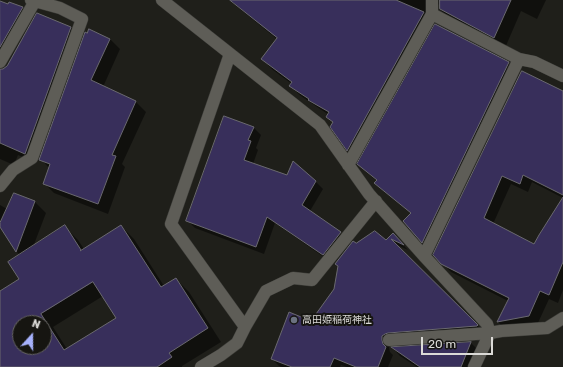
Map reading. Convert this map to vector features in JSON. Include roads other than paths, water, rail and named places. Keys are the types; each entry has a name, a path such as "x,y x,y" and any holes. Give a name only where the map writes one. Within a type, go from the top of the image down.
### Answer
{"street":[{"path":"0,62 33,0 61,4 82,19 32,158 12,170 0,186"},
{"path":"162,0 320,125 369,194 487,324 490,333 474,367"},
{"path":"348,165 432,14 432,0"},
{"path":"432,14 519,59 534,62 563,76"},
{"path":"230,54 172,224 246,327"},
{"path":"424,256 519,59"},
{"path":"201,367 237,343 266,291 293,278 312,280 376,201"},
{"path":"389,340 547,328 563,318"}],"place":[{"name":"高田姫稲荷神社","path":"294,320"}]}
